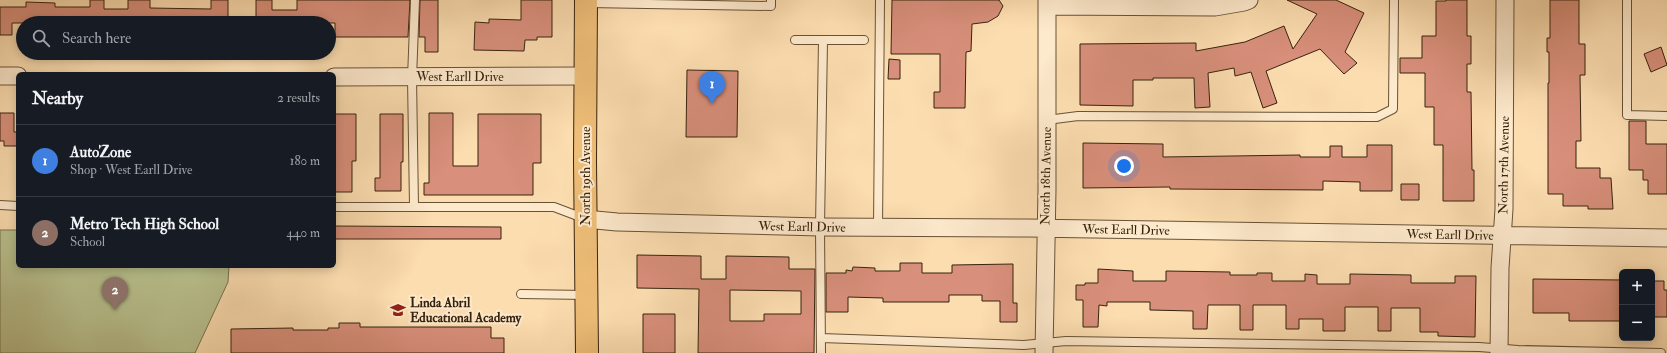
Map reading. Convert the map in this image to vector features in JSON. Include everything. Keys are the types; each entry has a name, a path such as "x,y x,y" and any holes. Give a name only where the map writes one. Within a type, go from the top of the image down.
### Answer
{"main road":[{"name":"North 19th Avenue","path":"586,2 585,219 587,353"}],"street":[{"path":"1047,3 1169,4 1215,7 1249,0"},
{"name":"North 17th Avenue","path":"1499,351 1500,268 1504,209 1505,0"},
{"name":"North 18th Avenue","path":"1044,348 1047,3"},
{"path":"0,76 16,76"},
{"name":"West Earll Drive","path":"336,78 586,76"},
{"name":"West Earll Drive","path":"585,219 617,222 820,227 1667,238"}],"lane":[{"path":"414,207 412,78 415,0"},
{"path":"586,2 771,6 771,0"},
{"path":"878,228 880,0"},
{"path":"1047,120 1078,116 1377,118 1393,110 1394,0"},
{"path":"1628,0 1627,115 1667,116"},
{"path":"795,40 864,40"},
{"path":"821,353 820,227 824,40"},
{"path":"0,206 16,206"},
{"path":"336,206 554,207 585,219"},
{"path":"521,294 586,294"},
{"path":"821,338 1024,345 1044,348 1066,341 1384,350 1479,347 1499,351 1661,353"}],"green space":[{"path":"0,230 16,230 16,268 229,268 228,282 195,353 0,353"}],"building":[{"path":"90,0 104,0 104,9 128,9 128,0 150,0 150,8 211,9 211,0 228,0 228,16 16,16 16,23 12,23 12,35 0,35 0,7 26,7 26,2 55,3 55,7 90,7"},
{"path":"256,0 272,0 272,10 297,10 297,0 410,0 408,37 336,37 336,16 256,16"},
{"path":"420,0 438,0 438,52 425,52 425,37 419,37"},
{"path":"521,0 552,0 552,37 537,37 537,40 525,40 524,51 474,50 475,22 489,23 489,19 521,20"},
{"path":"892,0 999,0 1003,6 998,16 988,22 972,24 971,51 966,52 965,108 934,108 934,92 940,92 940,54 891,54"},
{"path":"1287,0 1336,0 1364,13 1345,52 1357,63 1344,74 1320,49 1266,71 1277,103 1263,108 1251,72 1235,76 1234,68 1208,73 1210,107 1195,108 1194,78 1153,78 1153,80 1133,80 1133,106 1080,105 1080,44 1196,43 1196,51 1245,42 1284,26 1293,49 1317,14"},
{"path":"1467,0 1467,36 1471,36 1471,64 1467,64 1467,92 1471,92 1474,201 1443,201 1443,145 1434,145 1434,107 1425,107 1425,73 1400,73 1400,58 1422,58 1422,36 1436,36 1436,1"},
{"path":"1550,0 1579,0 1579,44 1585,44 1585,75 1580,75 1581,141 1576,141 1576,168 1600,168 1600,178 1611,178 1613,209 1588,209 1588,206 1563,206 1563,194 1548,194 1549,52 1547,52 1547,38 1550,38"},
{"path":"1661,47 1667,65 1651,72 1644,54"},
{"path":"889,59 900,60 900,79 888,79"},
{"path":"687,70 738,71 737,137 686,137"},
{"path":"0,113 14,113 16,146 4,146 4,141 0,141"},
{"path":"429,113 453,113 453,166 478,166 478,114 541,114 541,163 533,163 533,195 424,195 424,183 429,183"},
{"path":"336,114 356,114 356,161 352,161 352,192 336,192"},
{"path":"380,114 403,114 403,162 401,162 401,191 375,191 375,178 380,178"},
{"path":"1629,121 1646,121 1646,144 1667,144 1667,194 1648,194 1648,180 1643,180 1643,170 1629,170"},
{"path":"1083,143 1163,144 1163,157 1300,155 1300,157 1330,157 1330,146 1342,146 1342,157 1367,157 1367,145 1392,145 1392,191 1360,191 1360,182 1323,181 1323,190 1170,189 1170,187 1083,188"},
{"path":"1401,184 1419,184 1419,200 1401,200"},
{"path":"336,226 501,227 501,239 336,239"},
{"path":"637,255 701,256 701,279 726,279 726,256 789,257 789,269 815,269 814,353 698,353 699,289 637,288","holes":["730,290 801,291 801,314 764,314 764,321 730,321"]},
{"path":"900,263 922,263 922,273 952,273 952,265 1013,264 1013,303 1017,303 1017,322 1000,322 1000,301 982,301 982,295 949,295 949,302 883,302 883,298 848,297 848,312 826,312 826,273 846,273 846,270 852,271 853,267 875,268 875,271 900,271"},
{"path":"1098,269 1133,271 1133,281 1166,281 1166,271 1230,272 1230,275 1257,275 1257,273 1272,273 1272,281 1305,281 1305,274 1317,275 1317,284 1350,284 1350,274 1411,275 1411,283 1455,283 1455,276 1476,276 1475,337 1438,336 1438,332 1420,332 1420,308 1391,308 1391,331 1378,331 1378,307 1345,307 1345,331 1323,331 1323,319 1299,319 1299,329 1286,329 1286,305 1253,305 1253,330 1240,330 1240,305 1208,305 1207,329 1193,329 1193,311 1150,310 1150,302 1107,302 1107,306 1099,305 1098,327 1083,327 1083,300 1076,300 1076,285 1098,283"},
{"path":"1533,279 1619,280 1619,321 1569,321 1569,313 1533,313"},
{"path":"1655,281 1664,281 1664,290 1667,290 1667,317 1655,317"},
{"path":"643,314 675,314 675,353 643,353"},
{"path":"339,323 360,323 360,327 491,327 491,338 504,338 504,353 231,353 231,329 293,328 293,330 328,330 328,328 339,328"}],"place":[{"name":"AutoZone","path":"712,104"},
{"name":"Metro Tech High School","path":"115,310"},
{"name":"Linda Abril Educational Academy","path":"398,310"}]}
